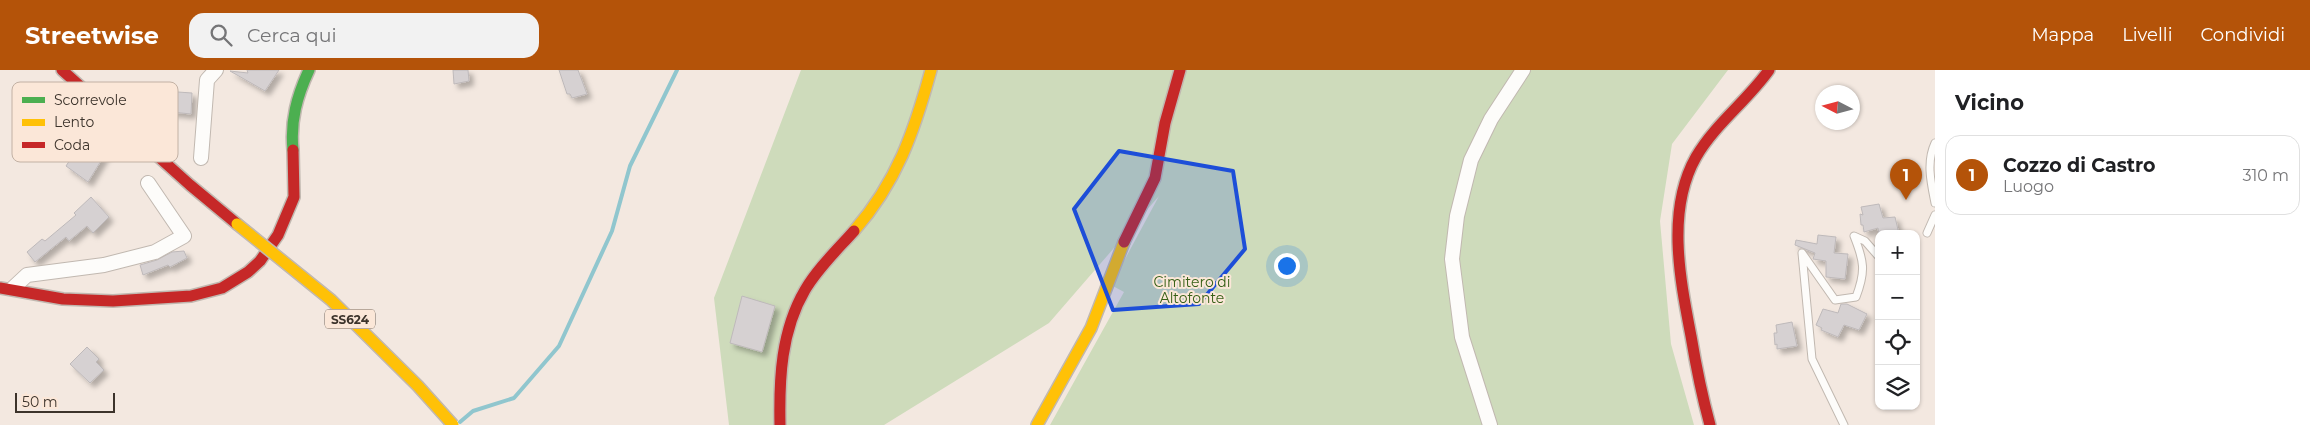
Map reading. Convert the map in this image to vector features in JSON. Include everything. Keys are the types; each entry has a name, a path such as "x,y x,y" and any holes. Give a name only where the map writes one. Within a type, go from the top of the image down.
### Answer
{"main road":[{"name":"SS624","path":"62,70 75,82"},
{"path":"6,288 70,299 109,302 208,293 234,282 259,264 279,236 292,206 295,165 292,125 299,93 309,70"},
{"path":"780,425 781,356 794,311 816,275 883,194 905,150 921,107 931,70"},
{"path":"1038,425 1091,328 1117,256 1155,178 1165,123 1180,70"},
{"path":"1710,425 1703,403 1682,291 1678,218 1684,181 1696,157 1769,70"},
{"name":"SS624","path":"164,162 237,224 332,300 418,386 453,425"}],"street":[{"path":"202,158 207,80 216,70"},
{"path":"1490,425 1462,337 1452,259 1457,216 1471,160 1491,119 1523,70"},
{"path":"6,288 27,276 104,265 155,252 184,236 148,183"}],"lane":[{"path":"1935,143 1930,158 1930,173 1935,203"},
{"path":"1927,233 1935,215"},
{"path":"1844,425 1812,359 1802,253 1836,300 1856,296 1860,285 1864,260 1854,236 1865,241 1875,252"}],"highlighted area":[{"path":"1119,151 1233,171 1245,249 1199,304 1113,310 1074,209"}],"green space":[{"name":"Cimitero di Altofonte","path":"801,70 1728,70 1672,144 1660,221 1671,344 1694,425 1050,425 1124,292 1111,285 1159,196 1049,323 884,425 729,425 714,298"}],"building":[{"path":"247,70 279,70 265,91 230,71 248,73"},
{"path":"453,70 468,70 469,81 454,84"},
{"path":"559,70 578,70 587,94 572,98 570,94 567,94"},
{"path":"178,92 192,93 191,114 178,113"},
{"path":"69,162 100,162 88,182 66,166"},
{"path":"91,197 109,217 93,233 87,226 69,241 66,237 35,262 27,252 42,239 45,241 76,215 74,213"},
{"path":"1879,204 1883,218 1895,217 1898,230 1878,230 1878,228 1864,232 1863,225 1861,225 1860,214 1863,215 1861,207"},
{"path":"1818,235 1836,237 1834,253 1848,254 1845,279 1826,277 1826,261 1813,259 1815,253 1795,245 1796,240 1817,244"},
{"path":"184,251 187,258 170,267 168,265 143,275 140,265 157,260 172,252"},
{"path":"742,296 775,306 762,352 730,343"},
{"path":"1841,304 1847,304 1867,314 1859,330 1844,325 1838,337 1821,330 1822,328 1816,325 1823,309 1838,313"},
{"path":"1792,322 1797,346 1777,349 1774,333 1777,333 1776,325"},
{"path":"87,347 99,359 96,362 104,370 90,383 70,364"}],"waterway":[{"path":"460,422 473,411 514,398 559,346 612,231 630,166 677,70"}],"traffic: fast":[{"path":"293,150 292,139 295,109 309,70"}],"traffic: slow":[{"path":"854,231 869,213 893,175 911,135 931,70"},
{"path":"237,224 331,300 418,386 453,425"},
{"path":"1037,425 1091,328 1124,242"}],"traffic: jam":[{"path":"62,70 75,82"},
{"path":"1124,242 1155,178 1165,123 1180,70"},
{"path":"1710,425 1697,370 1680,268 1678,222 1681,199 1687,178 1696,157 1704,145 1769,70"},
{"path":"0,288 63,299 113,301 191,296 222,288 248,272 260,261 278,235 294,197 293,150"},
{"path":"164,162 237,224"},
{"path":"780,425 780,390 783,356 786,339 797,306 816,274 854,231"}],"place":[{"name":"Cozzo di Castro","path":"1906,200"}]}
